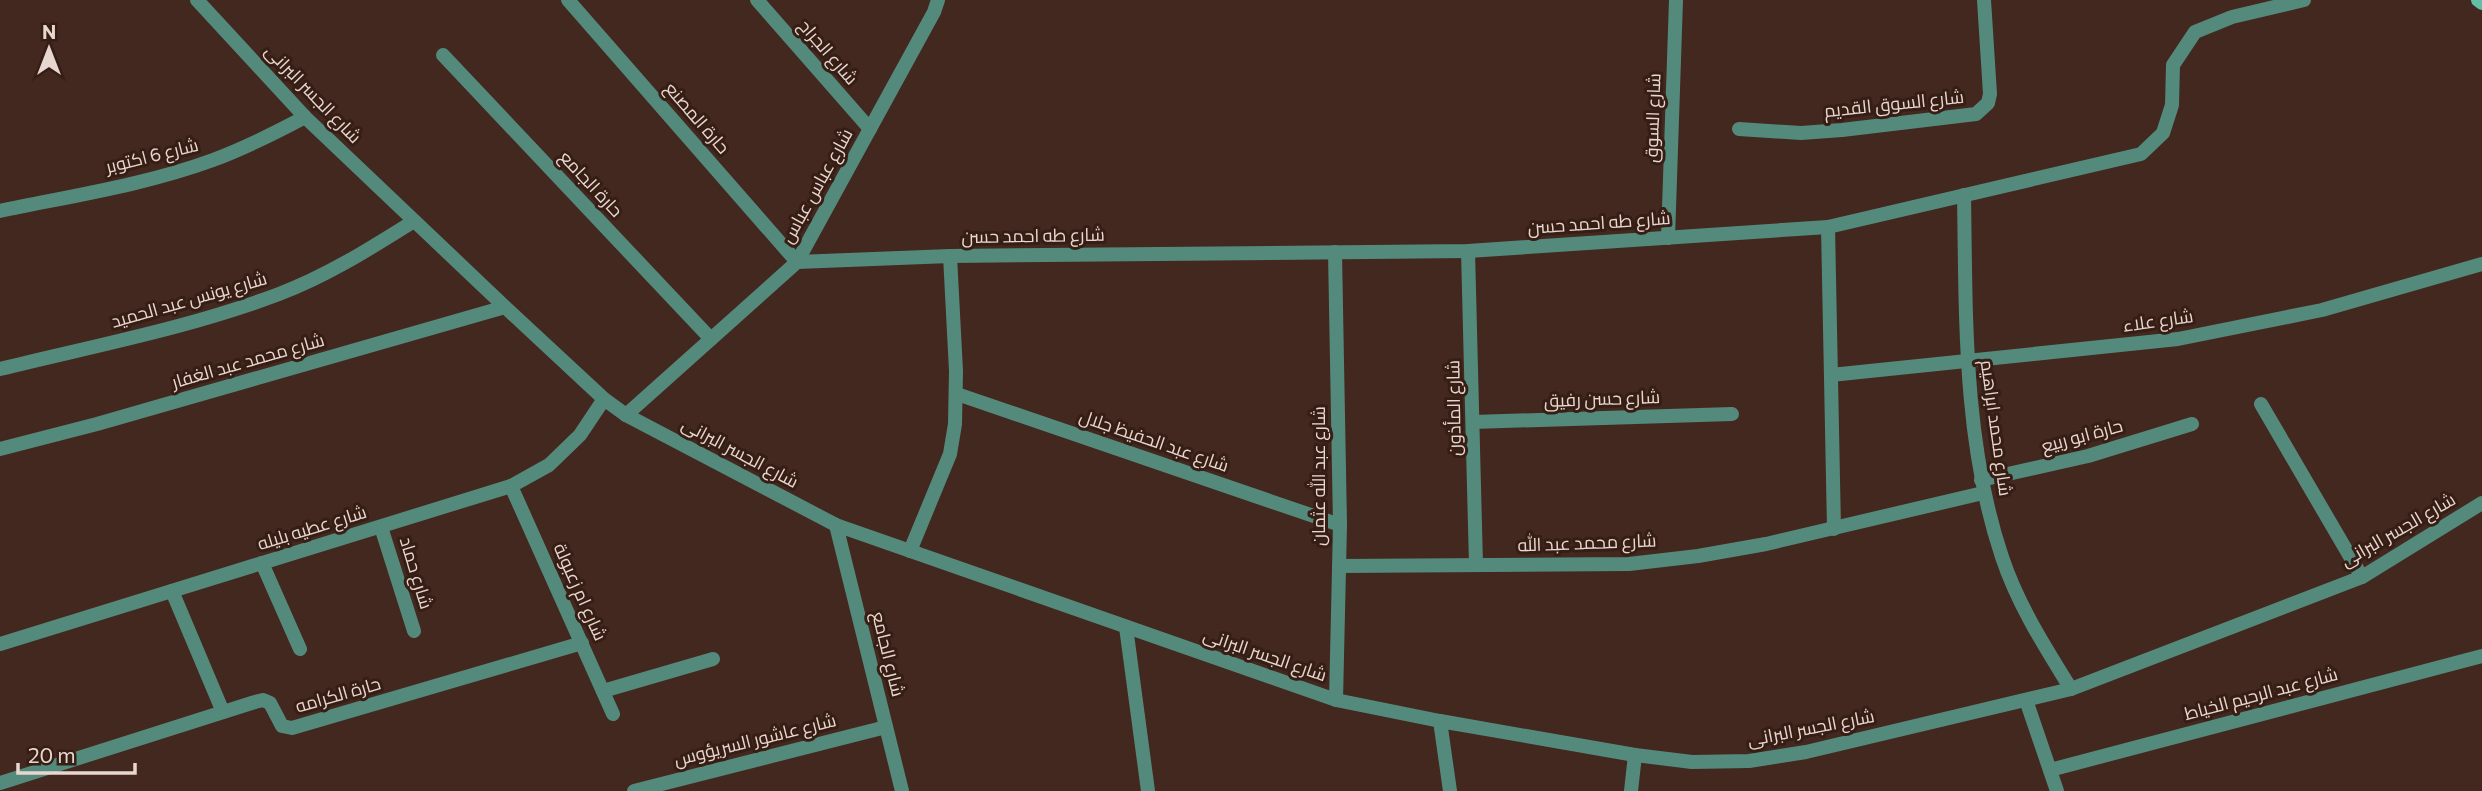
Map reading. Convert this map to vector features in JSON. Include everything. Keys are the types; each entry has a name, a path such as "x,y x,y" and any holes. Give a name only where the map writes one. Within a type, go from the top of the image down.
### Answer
{"street":[{"name":"شارع الجسر البرانى","path":"197,0 306,117 505,307 604,399 626,415 836,525 1336,700 1635,755 1692,762 1749,761 1805,752 2071,689 2362,577 2482,503"},
{"name":"حارة المصنع","path":"568,0 797,262"},
{"name":"شارع الجراح","path":"757,0 870,130"},
{"path":"922,0 936,6"},
{"name":"شارع السوق","path":"1668,237 1676,0"},
{"name":"شارع السوق القديم","path":"1739,130 1801,133 1976,114 1988,103 1990,94 1984,0"},
{"name":"شارع طه احمد حسن","path":"797,262 950,256 1468,251 1828,227 2141,154 2163,133 2172,105 2173,65 2195,33 2232,17 2304,0"},
{"name":"شارع عباس عباس","path":"626,415 797,262 936,6"},
{"name":"حارة الجامع","path":"443,55 711,339"},
{"name":"شارع 6 اكتوبر","path":"0,211 162,176 260,141 306,117"},
{"name":"شارع محمد ابراهيم","path":"1964,195 1967,362 1982,486 2003,560 2031,624 2071,689"},
{"name":"شارع يونس عبد الحميد","path":"0,369 208,318 279,294 347,263 414,221"},
{"path":"1828,227 1834,528"},
{"name":"شارع المأذون","path":"1468,251 1476,565"},
{"name":"شارع عبد الله عثمان","path":"1335,252 1340,525 1336,700"},
{"path":"910,551 950,454 957,394 950,256"},
{"name":"شارع علاء","path":"1831,375 2178,339 2322,310 2482,264"},
{"name":"شارع محمد عبد الغفار","path":"0,449 505,307"},
{"name":"شارع عبد الحفيظ جلال","path":"957,394 1340,525"},
{"name":"شارع عطيه بليله","path":"0,644 511,486 549,465 580,435 604,399"},
{"path":"2261,404 2362,577"},
{"name":"شارع حسن رفيق","path":"1474,422 1732,414"},
{"name":"حارة ابو ربيع","path":"1982,486 2192,424"},
{"name":"شارع ام زعبولة","path":"511,486 613,714"},
{"name":"شارع محمد عبد الله","path":"1339,566 1629,564 1657,561 1739,549 1834,528 1982,486"},
{"name":"شارع الجامع","path":"836,525 902,791"},
{"name":"شارع حماد","path":"381,527 414,631"},
{"path":"262,563 300,649"},
{"path":"172,591 223,712"},
{"path":"1126,627 1148,791"},
{"name":"حارة الكرامه","path":"0,783 263,700 275,709 282,726 292,728 582,643"},
{"name":"شارع عبد الرحيم الخياط","path":"2050,770 2482,656"},
{"path":"603,691 713,659"},
{"path":"2026,700 2050,770 2054,791"},
{"path":"1440,721 1450,791"},
{"name":"شارع عاشور السريؤوس","path":"634,791 886,727"},
{"path":"1631,791 1635,755"}]}
